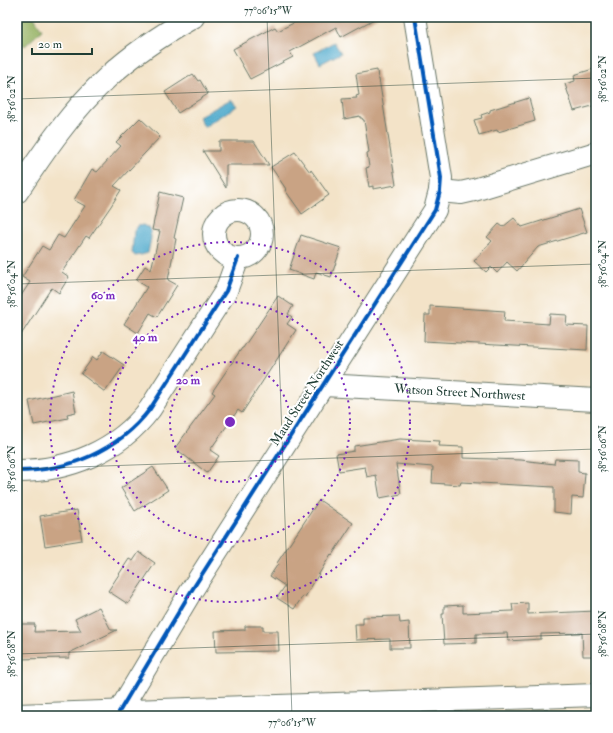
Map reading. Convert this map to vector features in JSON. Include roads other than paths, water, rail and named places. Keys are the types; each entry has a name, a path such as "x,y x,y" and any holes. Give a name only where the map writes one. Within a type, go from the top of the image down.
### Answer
{"street":[{"name":"Maud Street Northwest","path":"119,712 190,593 431,218 438,202 440,191 440,168 415,17"},
{"path":"17,192 63,126 95,90 109,76 141,50 188,18"},
{"path":"440,191 461,193 474,190 596,153"},
{"path":"17,471 32,471 54,468 85,459 113,444 138,424 150,409 226,291 238,258"},
{"name":"Watson Street Northwest","path":"324,385 596,400"},
{"path":"17,715 596,695"}],"water":[{"path":"334,42 341,53 320,64 314,53"},
{"path":"231,99 237,106 204,127 199,117"},
{"path":"143,225 150,229 151,238 148,253 135,256 132,253 134,231 138,226"}]}
